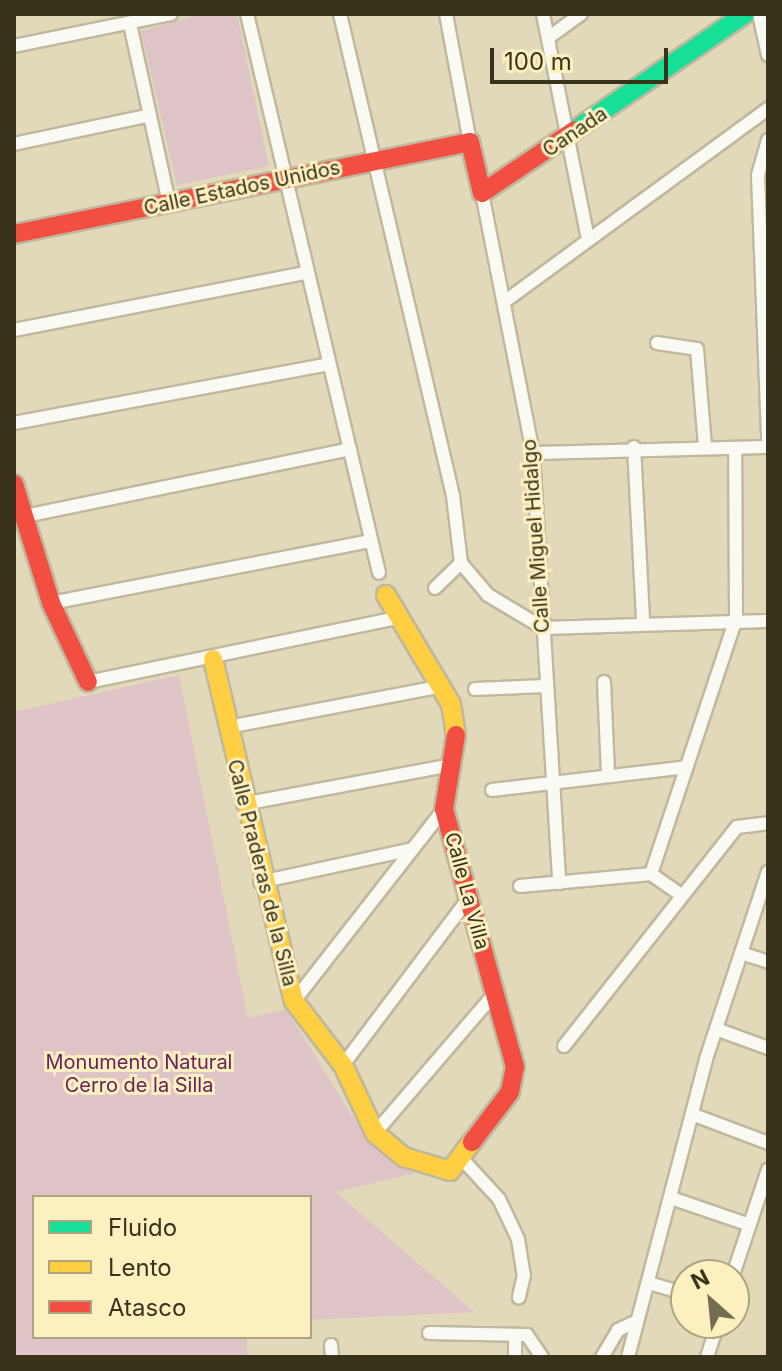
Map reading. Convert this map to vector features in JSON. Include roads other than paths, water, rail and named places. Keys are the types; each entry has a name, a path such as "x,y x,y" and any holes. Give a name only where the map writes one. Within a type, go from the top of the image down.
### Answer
{"street":[{"path":"14,46 171,14"},
{"path":"247,14 283,181 379,573"},
{"path":"340,14 453,496 461,563 488,595 543,628 643,620 736,618 768,621"},
{"path":"446,14 482,193"},
{"path":"543,14 588,240"},
{"path":"548,38 581,14"},
{"name":"Canada","path":"482,193 566,139 745,14"},
{"path":"759,14 768,55"},
{"path":"130,24 147,116 169,203"},
{"path":"504,302 768,109"},
{"path":"14,144 147,116"},
{"name":"Calle Estados Unidos","path":"14,234 470,142"},
{"path":"765,146 768,440"},
{"name":"Calle Miguel Hidalgo","path":"482,193 533,453 549,783 559,883"},
{"path":"14,330 305,273"},
{"path":"657,343 697,349 705,446"},
{"path":"14,423 328,364"},
{"path":"533,453 634,447 705,446 735,450 768,447"},
{"path":"634,447 643,620"},
{"path":"25,516 350,449"},
{"path":"651,874 736,618 735,450"},
{"path":"14,484 51,603 88,682 213,659 397,618"},
{"path":"51,603 371,541"},
{"path":"435,588 461,563"},
{"name":"Calle La Villa","path":"386,595 397,618 443,686 457,726 444,809 471,895 514,1081 464,1161"},
{"name":"Calle Praderas de la Silla","path":"213,659 260,882 294,1001 343,1065 375,1133"},
{"path":"604,682 608,775"},
{"path":"228,727 443,686"},
{"path":"475,689 545,686"},
{"path":"243,804 452,765"},
{"path":"492,790 687,767"},
{"path":"294,1001 444,809"},
{"path":"564,1046 678,893 737,827 768,823"},
{"path":"260,882 412,849"},
{"path":"628,1357 637,1321 652,1284 671,1198 716,1029 768,872"},
{"path":"520,886 651,874 678,893"},
{"path":"343,1065 471,895"},
{"path":"741,953 768,962"},
{"path":"494,994 375,1133 439,1171 464,1161 499,1199 518,1239 524,1275 519,1297"},
{"path":"716,1029 768,1048"},
{"path":"694,1115 768,1143"},
{"path":"738,1259 768,1170"},
{"path":"671,1198 750,1225"},
{"path":"652,1284 670,1289"},
{"path":"602,1357 618,1330 637,1321"},
{"path":"429,1333 521,1335 542,1357"},
{"path":"515,1357 521,1335"}],"park label":[{"name":"Monumento Natural Cerro de la Silla","path":"139,1074"}]}
